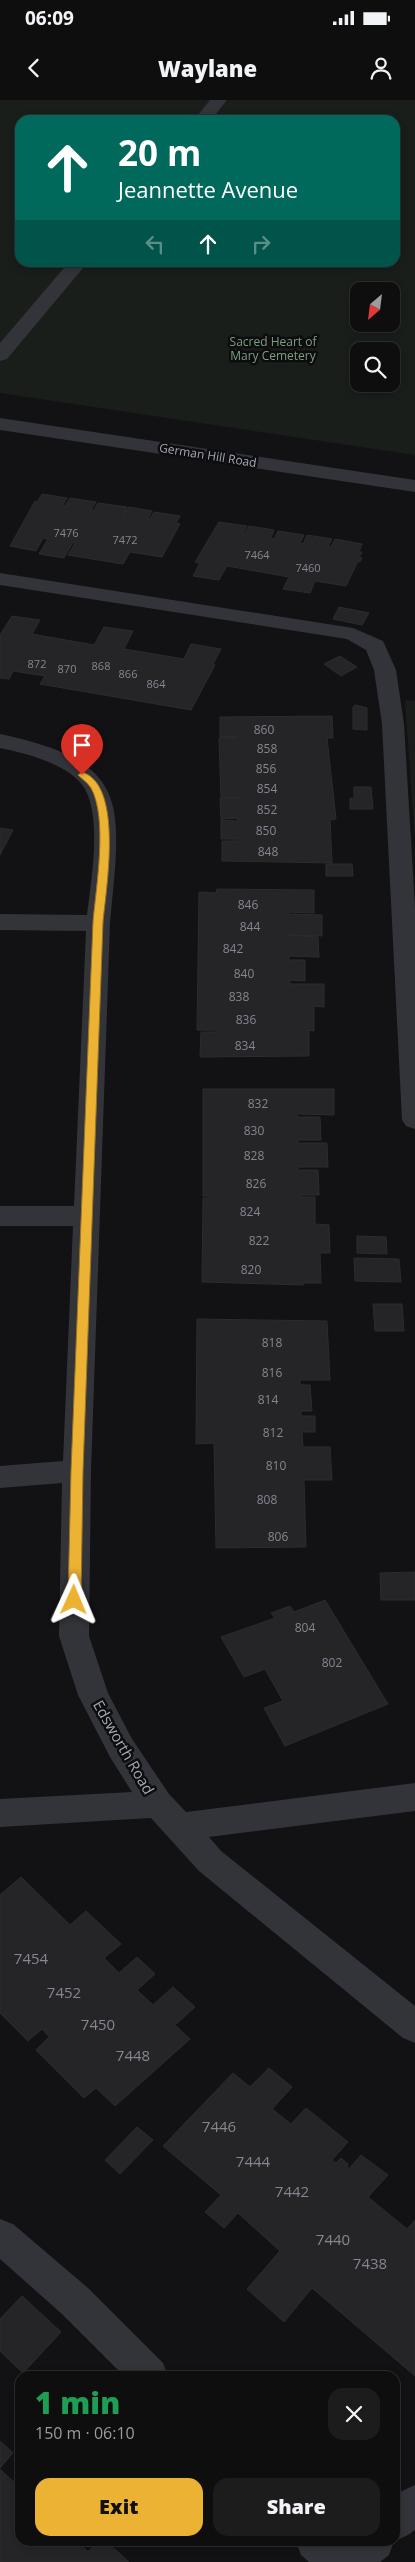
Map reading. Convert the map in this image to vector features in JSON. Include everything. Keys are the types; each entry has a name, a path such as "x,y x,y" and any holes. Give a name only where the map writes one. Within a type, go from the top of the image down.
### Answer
{"street":[{"path":"206,115 219,100"},
{"path":"0,355 75,267"},
{"name":"German Hill Road","path":"0,424 415,486"},
{"path":"0,579 353,634 375,646 385,670 393,724 415,1120"},
{"name":"Edsworth Road","path":"0,741 24,746 70,763 95,786 103,809 104,842 98,922 77,1471 74,1636 93,1695 120,1748 158,1804 210,1861 415,2027"},
{"path":"0,922 98,922"},
{"path":"0,1216 87,1216"},
{"path":"0,1477 77,1471"},
{"path":"179,1827 415,1797"},
{"path":"0,1814 158,1804"},
{"path":"0,2236 75,2301 145,2371"},
{"path":"400,2518 415,2504"},
{"path":"320,2546 336,2562"},
{"path":"352,2562 370,2546"}],"green space":[{"name":"Sacred Heart of Mary Cemetery","path":"0,100 415,100 415,455 0,393"},
{"path":"405,700 415,701 415,840"}],"building":[{"path":"42,494 67,498 63,505 65,506 70,498 96,502 91,510 94,510 98,503 127,507 123,515 129,507 152,511 148,519 150,519 154,512 180,516 176,523 180,524 162,557 130,552 123,564 68,555 75,543 73,542 64,558 39,554 48,539 43,538 36,551 10,546 35,501 37,502"},
{"path":"219,522 247,526 243,534 245,534 249,526 274,530 271,538 274,539 278,531 304,535 300,543 303,544 307,535 332,539 328,547 331,547 335,539 362,544 359,552 362,552 359,557 362,558 360,562 358,561 346,586 315,581 310,593 283,589 289,577 227,566 219,580 193,576 200,563 195,562"},
{"path":"339,607 369,613 362,625 333,619"},
{"path":"12,616 40,620 32,634 94,645 104,627 133,631 124,649 184,659 191,644 221,649 213,664 215,665 191,710 40,684 45,676 13,671 9,679 0,678 0,635"},
{"path":"340,656 357,667 341,676 324,664"},
{"path":"355,705 367,708 367,730 353,729 353,707"},
{"path":"332,716 333,738 327,738 336,819 330,820 332,863 222,861 222,841 237,841 237,839 221,839 221,820 237,821 238,818 221,819 220,798 238,798 221,797 219,738 237,737 220,737 220,717"},
{"path":"354,787 371,787 373,809 350,809 350,798 354,799"},
{"path":"0,828 13,830 0,855"},
{"path":"326,864 352,864 353,876 326,876"},
{"path":"217,889 314,890 314,913 288,912 289,914 322,915 322,936 288,935 318,937 319,957 289,956 289,960 305,960 305,981 290,980 290,984 324,984 324,1007 314,1006 314,1031 309,1030 309,1056 200,1057 201,1032 216,1032 216,1030 197,1030 199,892 216,893"},
{"path":"203,1089 334,1089 334,1115 297,1114 297,1117 320,1117 321,1140 298,1140 298,1143 327,1143 328,1167 298,1167 298,1170 318,1170 319,1195 300,1195 300,1197 315,1197 315,1224 329,1225 330,1253 320,1253 321,1283 303,1283 303,1285 202,1282 203,1198 210,1198 210,1196 203,1196"},
{"path":"357,1236 386,1237 387,1254 357,1253"},
{"path":"354,1258 399,1259 401,1282 355,1281"},
{"path":"373,1304 402,1304 404,1331 375,1331"},
{"path":"197,1319 327,1321 330,1380 300,1380 300,1385 310,1385 312,1411 301,1411 301,1416 315,1416 315,1432 302,1432 303,1447 330,1447 332,1480 304,1480 306,1547 216,1548 214,1443 196,1444"},
{"path":"415,1572 415,1600 381,1600 380,1573"},
{"path":"325,1600 388,1704 285,1746 264,1708 283,1701 265,1669 244,1677 221,1637 275,1618 271,1613 290,1606 294,1612"},
{"path":"21,1877 70,1925 86,1911 121,1944 104,1958 119,1973 137,1957 155,1974 137,1990 153,2005 173,1987 195,2007 175,2025 190,2039 115,2106 96,2088 84,2098 36,2050 49,2037 42,2029 28,2041 0,2013 0,1895"},
{"path":"269,2068 292,2087 272,2109 291,2124 306,2108 348,2142 332,2160 336,2163 341,2158 348,2164 347,2171 361,2155 388,2175 368,2197 407,2229 415,2220 415,2376 312,2288 284,2322 247,2289 280,2251 238,2213 224,2228 205,2212 221,2195 163,2146 233,2073 250,2087"},
{"path":"137,2127 153,2140 120,2174 105,2160"},
{"path":"22,2296 61,2332 25,2371 21,2371 0,2351 0,2319"},
{"path":"0,2441 13,2453 0,2468"},
{"path":"0,2469 15,2483 15,2546 82,2546 88,2552 93,2546 111,2546 129,2562 0,2562"}],"route":[{"path":"74,1600 77,1471 98,922 104,850 103,809 95,786 82,775"}]}
